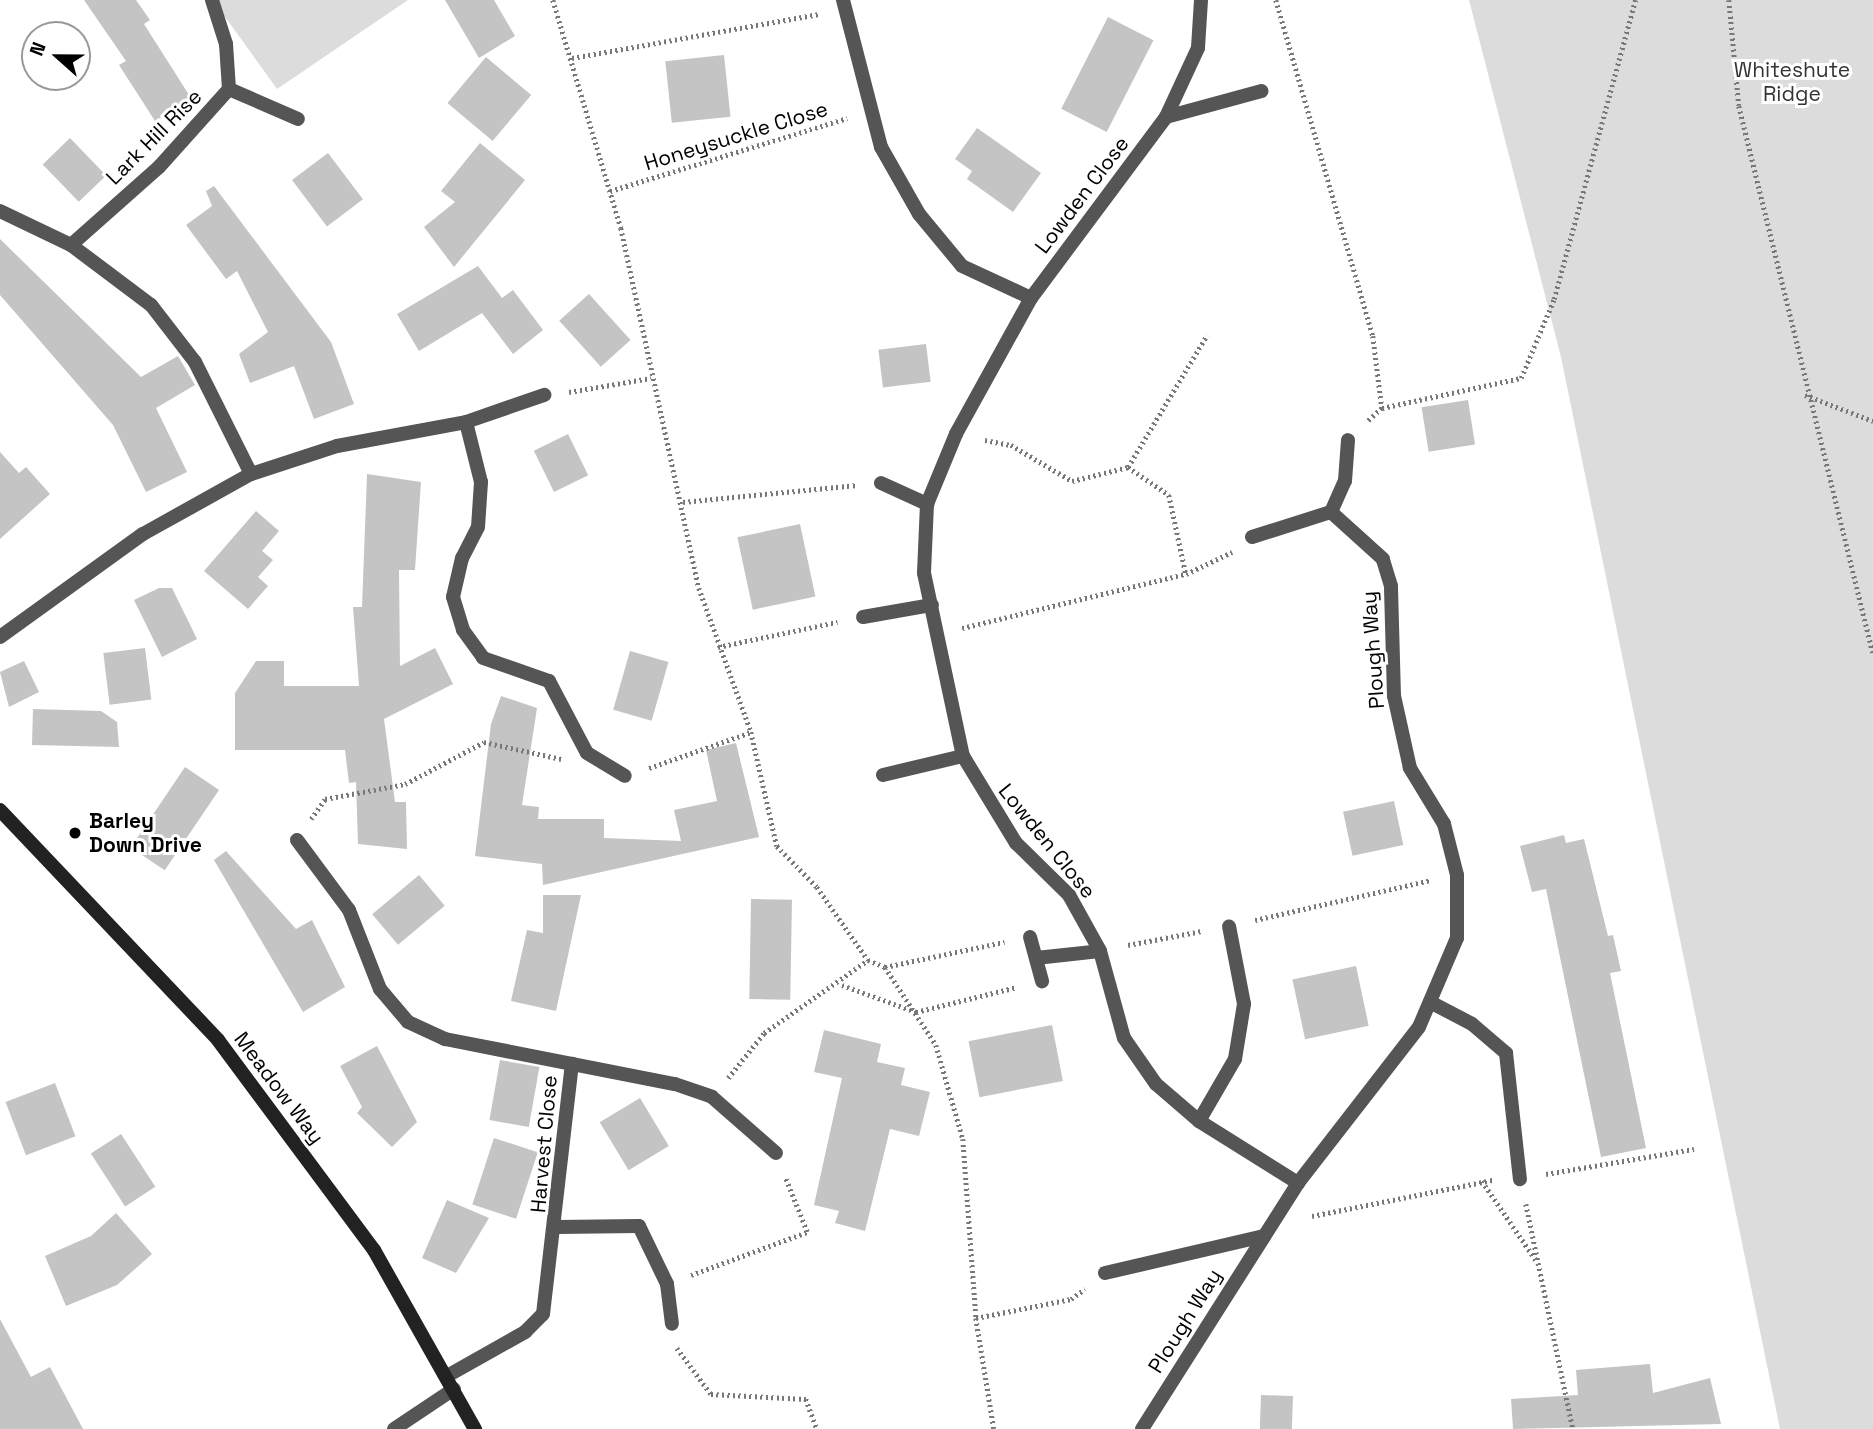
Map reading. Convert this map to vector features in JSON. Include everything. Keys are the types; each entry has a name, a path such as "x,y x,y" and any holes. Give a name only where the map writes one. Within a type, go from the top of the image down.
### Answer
{"street":[{"name":"Lark Hill Rise","path":"71,245 159,167 229,89 226,44 212,0"},
{"name":"Lowden Close","path":"1201,0 1198,48 1166,117 1031,299 956,434 927,504 924,573 963,756 986,802 1069,895 1100,951 1124,1038 1156,1084 1199,1121 1298,1183"},
{"path":"844,5 881,147 919,214 962,266 1031,299"},
{"path":"229,89 298,119"},
{"path":"1166,117 1262,91"},
{"path":"0,211 71,245 171,327 226,417 251,474"},
{"path":"0,637 143,534 251,474 337,446 466,422 544,395"},
{"path":"466,422 481,482 478,527 462,558 453,597 463,630 483,658 549,681 587,753 625,776"},
{"path":"1252,537 1331,512 1345,481 1348,440"},
{"path":"881,483 927,504"},
{"name":"Plough Way","path":"1144,1428 1298,1183 1419,1027 1457,938 1457,875 1444,824 1408,756 1394,696 1391,586 1383,559 1331,512"},
{"path":"863,617 932,605"},
{"path":"883,775 963,756"},
{"name":"Meadow Way","path":"0,810 218,1040 374,1250 475,1429"},
{"name":"Harvest Close","path":"297,840 349,910 380,989 408,1022 445,1040 675,1084 712,1097 776,1153"},
{"path":"1199,1121 1235,1059 1244,1004 1229,926"},
{"path":"1030,937 1042,981"},
{"path":"1036,958 1100,951"},
{"path":"1430,1002 1472,1024 1506,1053 1520,1179"},
{"name":"Harvest Close","path":"394,1429 450,1382 525,1332 543,1314 557,1227 572,1064"},
{"name":"Harvest Close","path":"557,1227 639,1226 667,1284 672,1324"},
{"name":"Plough Way","path":"1105,1273 1264,1236"}],"path":[{"path":"553,0 610,191 651,377 718,648 751,732 777,846 817,887 868,960 885,967 936,1045 963,1139 976,1318 994,1429"},
{"path":"1276,0 1370,323 1382,408"},
{"path":"1348,440 1382,408 1521,378 1554,299 1635,0"},
{"path":"1729,0 1739,106 1805,395 1873,653"},
{"path":"572,58 844,5"},
{"name":"Honeysuckle Close","path":"610,191 871,111"},
{"path":"956,434 1011,445 1072,481 1128,467 1207,335"},
{"path":"544,395 651,377"},
{"path":"1805,395 1873,421"},
{"path":"1128,467 1169,495 1186,574"},
{"path":"683,502 881,483"},
{"path":"937,635 1215,565 1252,537"},
{"path":"718,648 863,617"},
{"path":"625,776 751,732"},
{"path":"297,840 325,799 405,784 484,742 558,760 587,753"},
{"path":"1100,951 1229,926 1457,875"},
{"path":"885,967 1030,937"},
{"path":"712,1097 764,1033 842,985 868,960"},
{"path":"842,985 916,1012 1042,981"},
{"path":"1273,1224 1481,1180 1520,1179 1694,1149"},
{"path":"667,1284 807,1232 776,1153"},
{"path":"1520,1179 1573,1429"},
{"path":"1481,1180 1540,1266"},
{"path":"976,1318 1071,1299 1105,1273"},
{"path":"672,1324 678,1356 711,1394 806,1399 817,1429"}],"green space":[{"path":"213,0 408,0 277,89"},
{"name":"Whiteshute Ridge","path":"1469,0 1873,0 1873,1429 1780,1429 1561,357"}],"building":[{"path":"84,0 136,0 150,20 144,24 191,98 155,121 119,65 126,61"},
{"path":"445,0 494,0 515,36 479,58"},
{"path":"1108,17 1153,40 1107,132 1061,109"},
{"path":"724,55 730,117 672,123 665,61"},
{"path":"486,57 531,95 493,141 447,103"},
{"path":"977,128 1041,173 1013,212 967,179 972,171 955,159"},
{"path":"70,138 106,175 79,202 43,164"},
{"path":"480,143 525,180 454,267 424,227 455,202 441,191"},
{"path":"328,153 363,199 327,226 292,180"},
{"path":"214,186 331,342 354,404 314,419 294,366 250,383 239,354 268,332 237,271 226,279 186,225 212,206 206,191"},
{"path":"0,239 141,377 178,356 195,385 156,408 187,472 146,492 113,425 0,295"},
{"path":"478,266 502,298 513,290 543,330 513,354 482,313 419,351 397,314"},
{"path":"589,294 630,340 601,367 559,321"},
{"path":"926,344 931,382 883,388 878,350"},
{"path":"1468,400 1475,444 1429,452 1422,407"},
{"path":"568,434 588,475 554,492 534,451"},
{"path":"0,452 19,473 26,467 50,494 0,539"},
{"path":"367,474 421,482 415,570 399,570 400,666 435,648 453,684 384,719 395,802 406,802 407,849 358,844 356,782 349,783 345,750 235,750 235,693 256,661 284,661 284,686 359,686 353,607 362,607"},
{"path":"256,511 279,531 262,551 273,560 258,577 268,586 248,609 204,571"},
{"path":"800,524 815,596 753,610 737,537"},
{"path":"159,588 172,588 197,639 162,657 134,600"},
{"path":"145,648 151,700 110,705 103,653"},
{"path":"630,651 668,662 652,721 613,710"},
{"path":"24,661 39,692 9,707 0,672"},
{"path":"501,696 537,708 522,805 539,807 538,819 604,819 604,838 681,841 674,810 717,801 706,750 736,743 759,837 543,885 542,864 475,856 491,724"},
{"path":"33,709 101,711 117,722 119,747 32,745"},
{"path":"185,767 219,790 165,870 131,847"},
{"path":"1394,801 1403,845 1352,856 1343,812"},
{"path":"1564,835 1566,843 1584,839 1608,936 1613,935 1621,971 1610,973 1646,1148 1601,1157 1546,889 1532,892 1520,846"},
{"path":"226,851 296,929 312,920 345,987 303,1012 214,860"},
{"path":"419,875 445,906 398,945 372,914"},
{"path":"543,895 581,895 556,1011 511,1001 527,930 543,933"},
{"path":"751,899 792,900 790,1000 749,999"},
{"path":"1356,966 1369,1026 1305,1039 1292,980"},
{"path":"1052,1025 1063,1081 979,1097 969,1041"},
{"path":"824,1030 881,1044 877,1062 905,1068 901,1085 930,1092 919,1136 890,1129 865,1231 835,1223 839,1211 814,1205 842,1078 814,1072"},
{"path":"377,1046 417,1122 392,1147 357,1113 362,1107 340,1066"},
{"path":"500,1060 539,1067 529,1127 489,1120"},
{"path":"55,1083 75,1136 26,1155 6,1102"},
{"path":"640,1098 669,1146 629,1170 600,1122"},
{"path":"121,1134 155,1187 125,1206 91,1154"},
{"path":"494,1138 538,1152 516,1219 472,1205"},
{"path":"447,1200 489,1218 456,1273 422,1258"},
{"path":"116,1213 152,1254 117,1285 66,1306 45,1256 91,1236"},
{"path":"0,1319 31,1377 50,1367 83,1429 0,1429"},
{"path":"1650,1364 1653,1393 1710,1378 1721,1424 1513,1429 1511,1399 1578,1395 1576,1370"},
{"path":"1261,1395 1293,1396 1292,1429 1260,1429"}],"place":[{"name":"Barley Down Drive","path":"75,833"}]}
